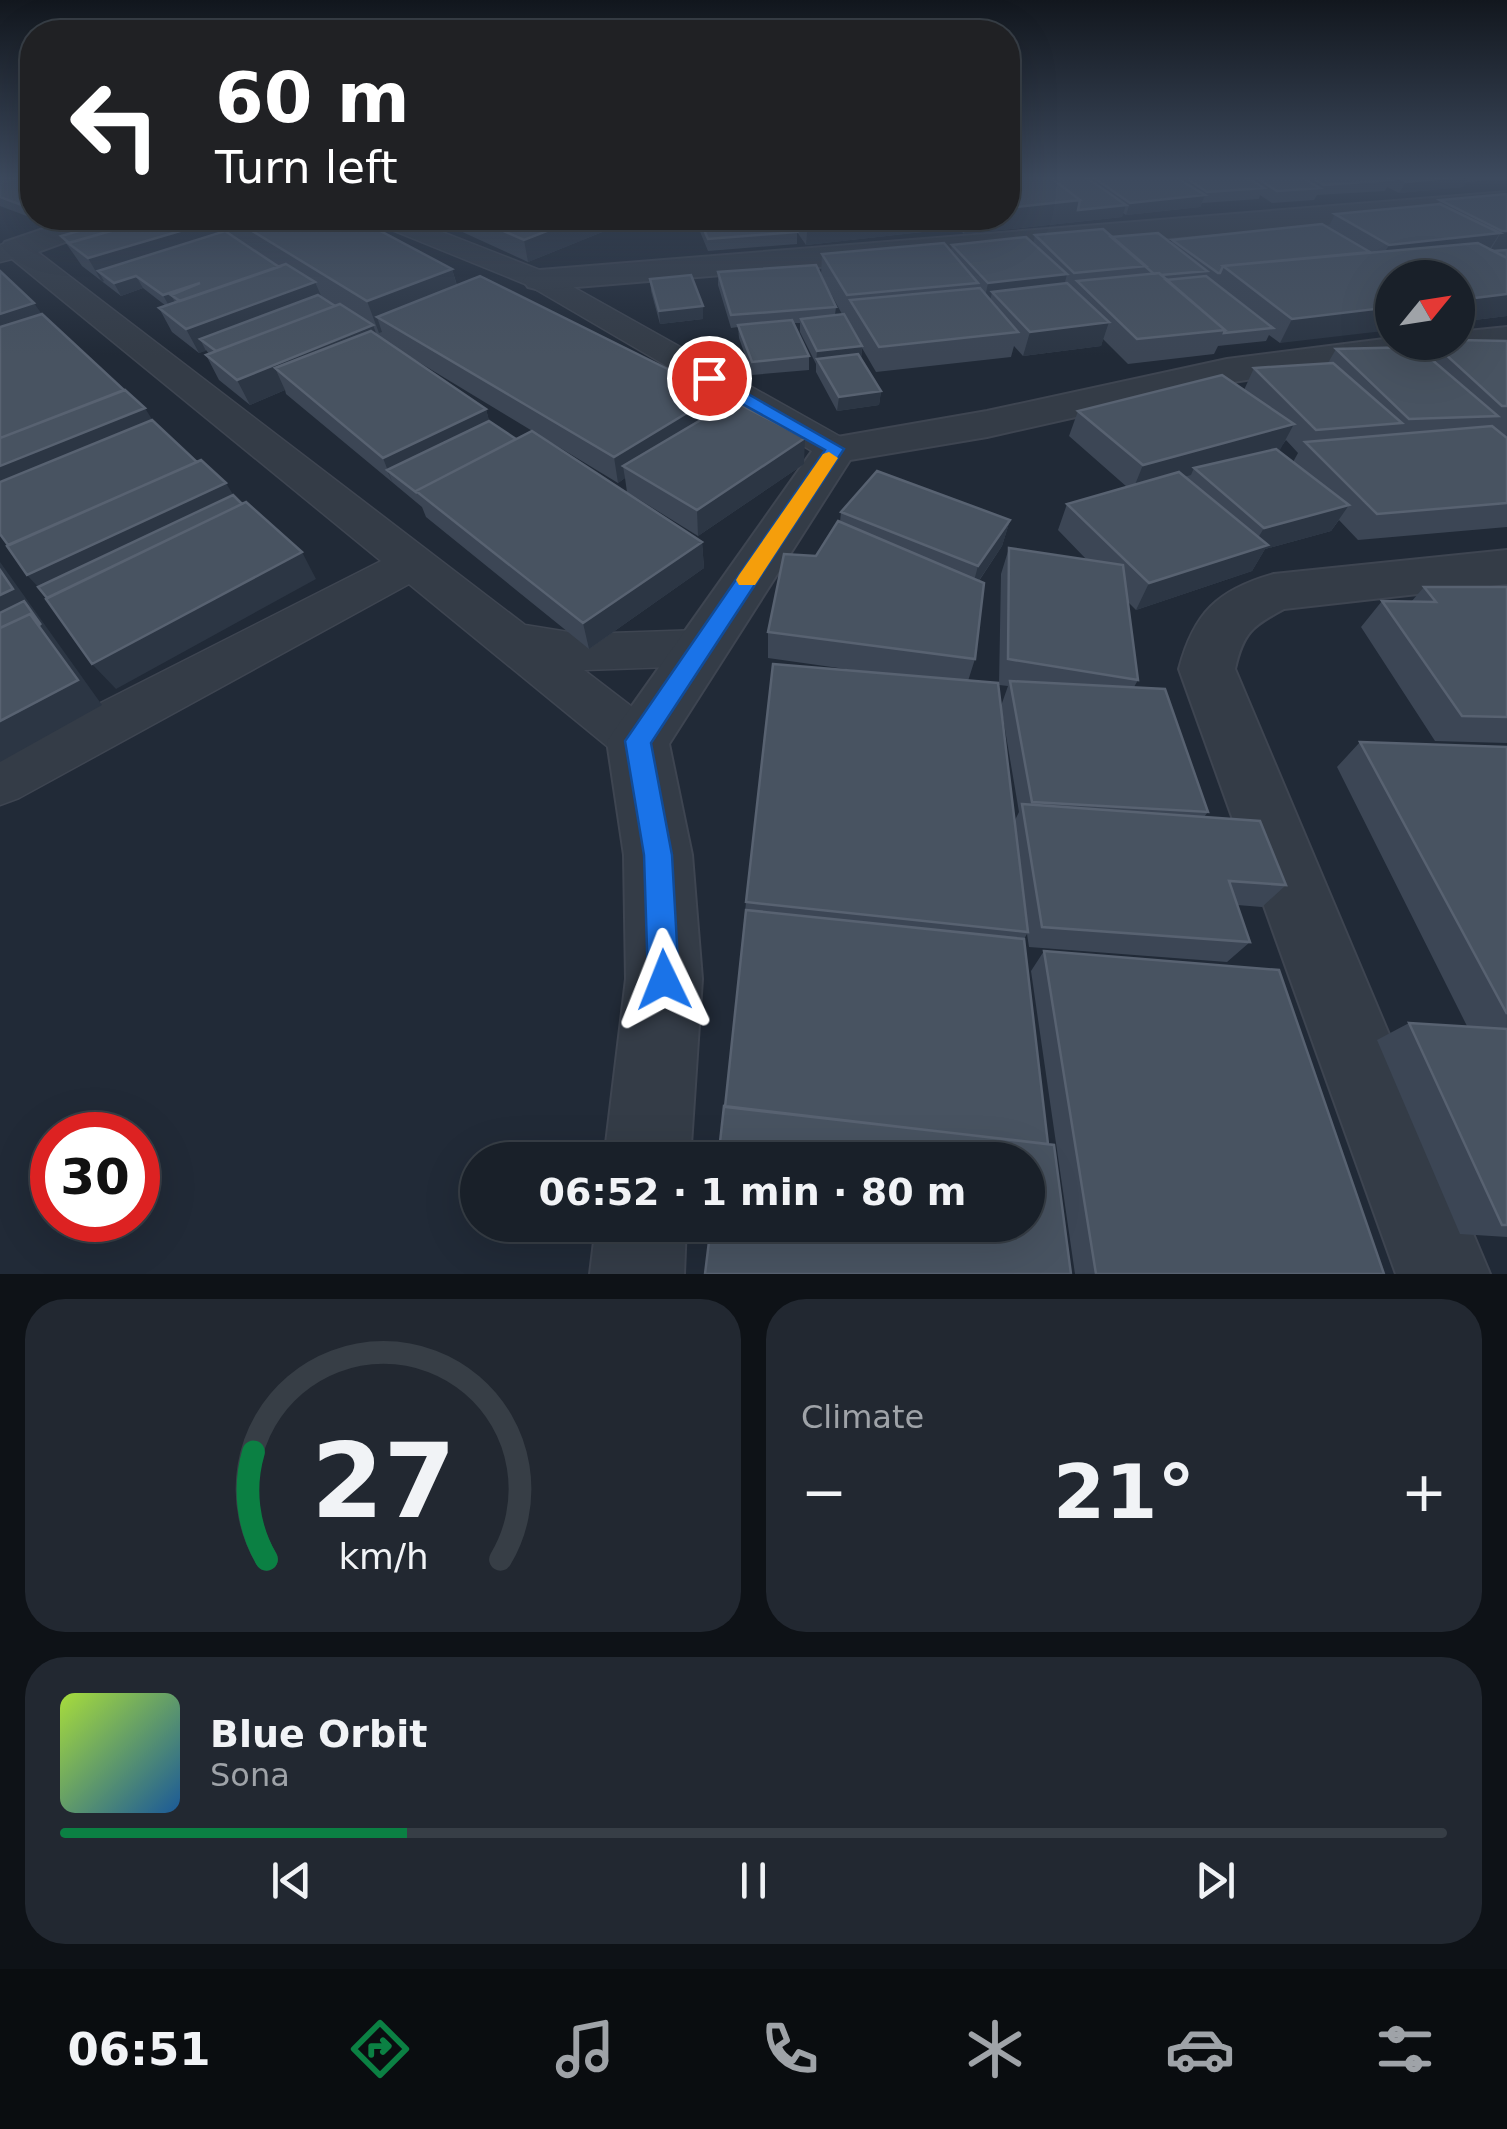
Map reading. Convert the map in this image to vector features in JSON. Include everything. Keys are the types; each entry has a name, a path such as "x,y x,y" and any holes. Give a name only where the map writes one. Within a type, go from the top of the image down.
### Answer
{"street":[{"path":"8,251 50,236"},
{"path":"540,280 1066,236"},
{"path":"649,1142 664,980 658,855 638,741 835,449 988,424 1227,371 1336,355 1507,338"},
{"path":"1442,1274 1207,669 1215,637 1238,610 1274,592 1507,566"},
{"path":"636,1274 639,1242"}],"lane":[{"path":"430,236 540,280 835,449"},
{"path":"8,251 638,741"},
{"path":"0,780 412,564"},
{"path":"507,639 581,652 701,648"}],"building":[{"path":"62,236 92,236 69,243"},
{"path":"91,236 162,236 88,258 68,243"},
{"path":"208,236 233,236 279,267 180,301 171,295 200,283 163,295 136,276 114,283 98,271"},
{"path":"261,236 391,236 452,269 367,301"},
{"path":"1036,236 1112,236 1146,266 1074,273"},
{"path":"1162,236 1207,271 1154,274 1111,237"},
{"path":"1343,236 1370,252 1223,266 1218,273 1172,240"},
{"path":"1374,236 1468,236 1389,245"},
{"path":"1026,237 1067,274 988,283 952,245"},
{"path":"944,243 978,283 847,295 822,254"},
{"path":"1478,243 1507,258 1507,294 1475,298 1475,260 1375,260 1375,309 1292,319 1223,266"},
{"path":"286,264 315,282 186,329 159,308"},
{"path":"816,265 836,307 731,315 718,272"},
{"path":"0,271 34,303 0,314"},
{"path":"1159,273 1225,330 1137,339 1077,281"},
{"path":"691,275 703,306 659,311 650,279"},
{"path":"480,276 718,394 614,457 377,317"},
{"path":"1206,276 1273,328 1224,333 1166,280"},
{"path":"1067,283 1109,322 1030,332 992,292"},
{"path":"980,288 1018,332 879,347 850,300"},
{"path":"318,295 335,306 216,351 200,339"},
{"path":"340,304 373,325 237,380 206,355"},
{"path":"42,314 124,390 0,438 0,327"},
{"path":"844,314 862,346 817,351 801,319"},
{"path":"792,320 809,356 752,362 738,325"},
{"path":"371,331 486,409 383,458 275,368"},
{"path":"1475,340 1507,341 1507,406 1502,406 1452,360 1475,360"},
{"path":"1375,348 1375,360 1432,360 1498,416 1409,419 1336,349"},
{"path":"858,354 881,391 839,397 817,359"},
{"path":"1333,363 1402,423 1316,430 1254,368"},
{"path":"1222,375 1294,424 1143,465 1078,411"},
{"path":"125,390 145,408 0,466 0,438"},
{"path":"733,401 805,438 697,510 623,466"},
{"path":"152,420 197,462 8,545 0,534 0,482"},
{"path":"489,421 516,439 417,493 387,470"},
{"path":"1492,426 1507,438 1507,503 1377,514 1305,442"},
{"path":"532,431 702,542 583,623 416,491"},
{"path":"1276,449 1349,505 1264,528 1194,468"},
{"path":"201,460 226,483 27,575 7,546"},
{"path":"877,471 1010,520 978,566 841,512"},
{"path":"1179,472 1268,545 1149,583 1067,504"},
{"path":"233,495 242,504 47,598 38,587"},
{"path":"246,502 302,552 92,664 46,599"},
{"path":"838,521 984,583 975,659 768,632 784,554 816,556"},
{"path":"1009,548 1123,565 1138,680 1008,659"},
{"path":"0,570 13,589 0,595"},
{"path":"1424,587 1507,587 1507,717 1462,716 1382,601 1436,602"},
{"path":"24,601 41,625 30,614 0,628 0,613"},
{"path":"30,614 78,680 0,721 0,628"},
{"path":"773,664 998,683 1028,932 746,902"},
{"path":"1010,681 1165,689 1208,812 1032,802"},
{"path":"1360,742 1507,747 1507,1014"},
{"path":"1022,804 1260,821 1286,885 1229,881 1250,942 1042,927"},
{"path":"746,910 1024,939 1048,1144 725,1107"},
{"path":"1044,951 1279,970 1384,1274 1096,1274"},
{"path":"1409,1023 1507,1029 1507,1225 1502,1225"},
{"path":"724,1106 1029,1142 720,1142"},
{"path":"1045,1144 1054,1145 1071,1274 705,1274 709,1242 1045,1242"}],"slow traffic":[{"path":"747,580 829,458"}],"route":[{"path":"664,980 658,855 638,741 835,449 709,378"}]}
